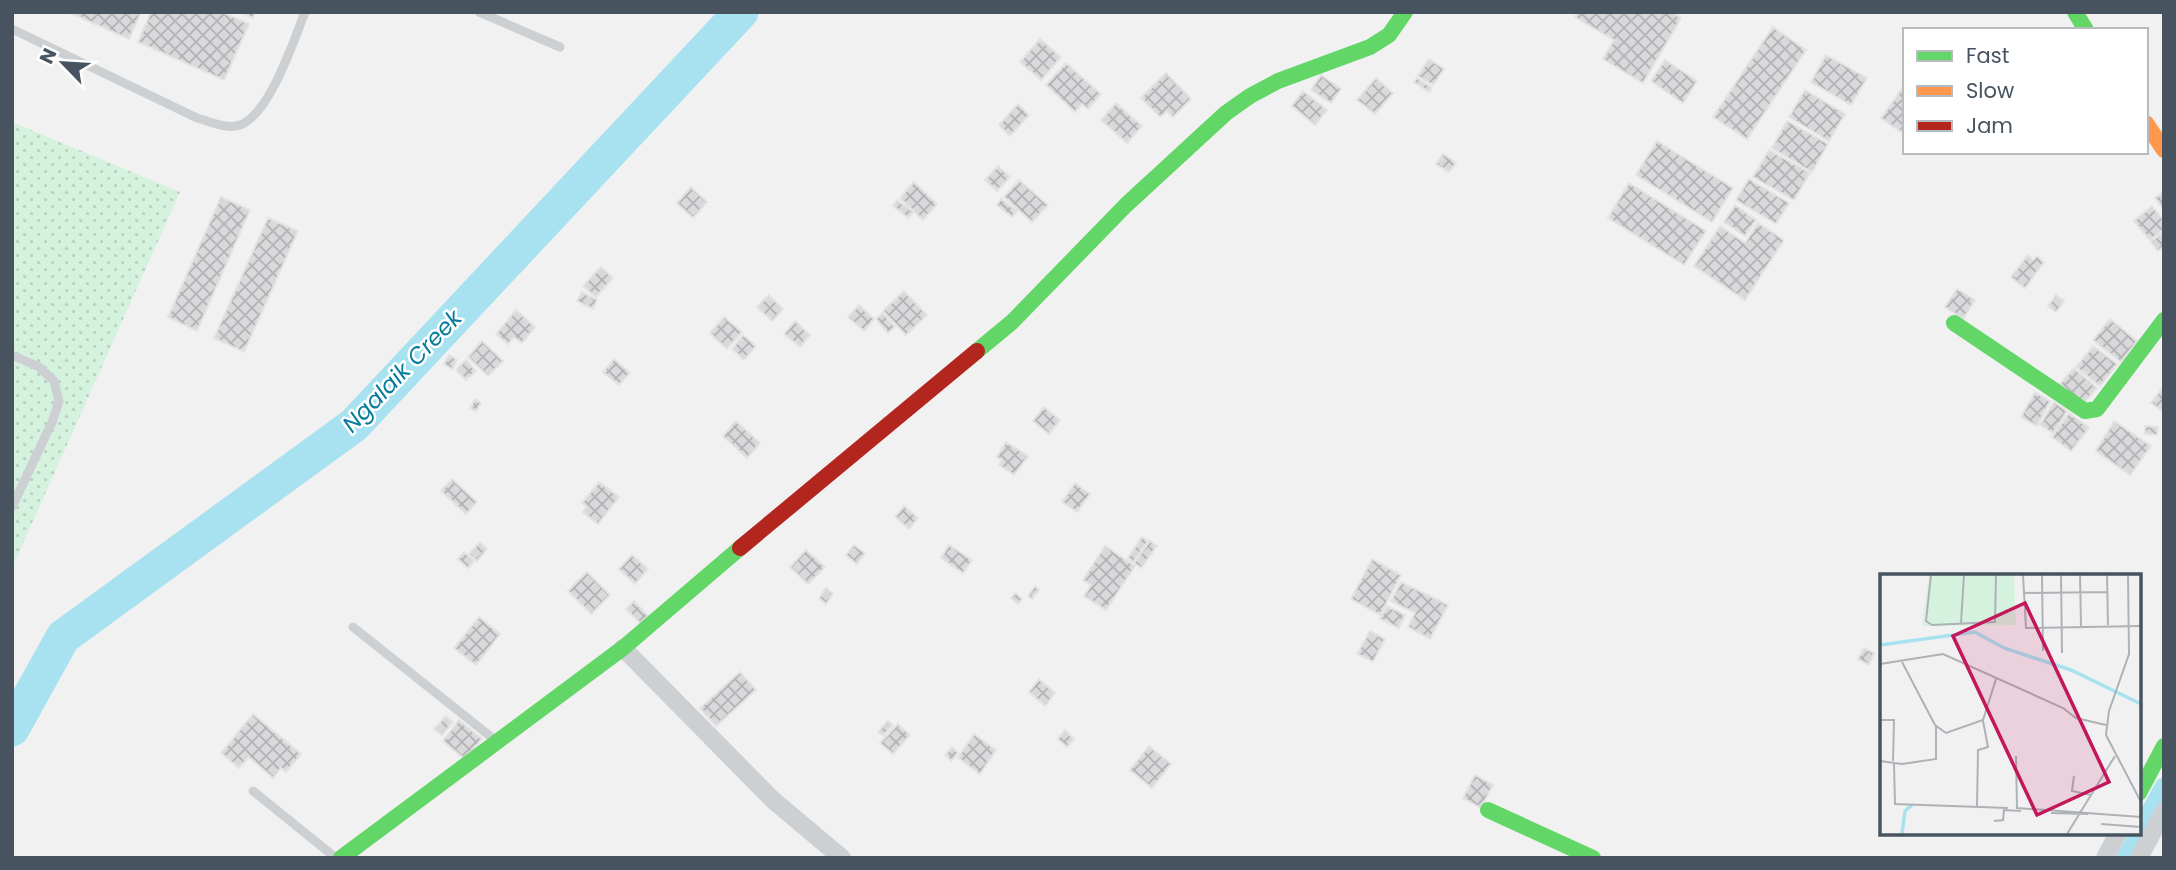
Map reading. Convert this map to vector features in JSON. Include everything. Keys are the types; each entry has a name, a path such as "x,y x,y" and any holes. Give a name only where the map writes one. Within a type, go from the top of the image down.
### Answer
{"street":[{"path":"338,858 623,648 826,475 1012,322 1126,205 1226,113 1250,96 1279,81 1370,47 1390,34 1405,12"},
{"path":"2075,12 2085,28"},
{"path":"2148,126 2164,150"},
{"path":"1954,323 2085,411 2097,409 2164,320"},
{"path":"623,648 773,800 842,858"},
{"path":"2141,789 2164,746"},
{"path":"1488,810 1593,858"},
{"path":"2138,858 2164,811"},
{"path":"2105,858 2117,835"}],"lane":[{"path":"12,29 197,118 225,125 241,125 257,111 278,81 305,12"},
{"path":"479,12 560,47"},
{"path":"12,355 39,367 54,382 59,401 53,420 12,507"},
{"path":"352,628 497,741"},
{"path":"253,791 338,858"}],"green space":[{"path":"12,122 180,192 12,568"}],"building":[{"path":"68,12 141,12 129,39"},
{"path":"151,12 222,12 249,24 224,80 138,42"},
{"path":"240,12 255,12 253,18"},
{"path":"1578,12 1671,12 1681,18 1643,83 1603,59 1614,40 1575,17"},
{"path":"1773,27 1806,50 1747,139 1713,117"},
{"path":"1040,39 1061,57 1041,80 1020,62"},
{"path":"1826,55 1867,78 1851,105 1811,82"},
{"path":"1429,59 1444,69 1433,85 1418,76"},
{"path":"1665,60 1697,81 1683,103 1651,81"},
{"path":"1066,63 1101,94 1088,109 1082,104 1075,112 1046,85"},
{"path":"1166,73 1191,99 1173,117 1167,111 1160,117 1141,98"},
{"path":"1321,75 1341,89 1331,103 1311,90"},
{"path":"1376,78 1393,93 1375,114 1357,100"},
{"path":"1417,78 1432,88 1429,92 1414,82"},
{"path":"1903,87 1903,130 1901,132 1881,118"},
{"path":"1805,90 1845,114 1829,141 1789,117"},
{"path":"1303,91 1327,110 1315,125 1292,106"},
{"path":"1116,103 1142,126 1127,143 1101,120"},
{"path":"1018,104 1029,115 1010,136 999,125"},
{"path":"1787,121 1828,144 1812,172 1772,148"},
{"path":"1657,141 1733,188 1712,222 1636,175"},
{"path":"1769,150 1810,173 1794,200 1753,177"},
{"path":"1443,154 1456,163 1449,172 1436,164"},
{"path":"998,166 1010,177 997,191 985,180"},
{"path":"1749,179 1789,203 1776,224 1736,200"},
{"path":"1019,180 1048,205 1032,222 1004,197"},
{"path":"914,182 937,204 923,220 900,198"},
{"path":"1629,183 1706,231 1684,265 1608,218"},
{"path":"691,187 707,202 693,218 677,203"},
{"path":"2164,191 2164,210 2155,198"},
{"path":"221,197 250,210 197,331 168,317"},
{"path":"1001,199 1017,211 1012,217 997,205"},
{"path":"897,200 913,212 908,218 893,206"},
{"path":"1735,205 1756,220 1745,236 1724,222"},
{"path":"2152,206 2164,221 2164,229 2150,240 2134,221"},
{"path":"268,218 298,231 244,352 214,338"},
{"path":"1758,223 1784,240 1745,300 1694,266 1720,226 1745,243"},
{"path":"2164,231 2164,246 2158,251 2151,242"},
{"path":"2028,255 2033,260 2037,256 2044,262 2025,288 2011,277"},
{"path":"601,267 613,278 596,297 583,286"},
{"path":"1957,289 1975,300 1963,319 1945,307"},
{"path":"904,291 927,315 906,335 883,311"},
{"path":"582,292 597,300 593,309 577,301"},
{"path":"769,295 783,309 772,321 757,307"},
{"path":"2056,295 2064,301 2056,312 2048,306"},
{"path":"859,305 874,319 864,331 848,317"},
{"path":"516,310 535,327 522,343 514,337 508,344 496,334"},
{"path":"883,313 895,327 888,333 876,319"},
{"path":"724,317 742,332 727,349 710,333"},
{"path":"2110,319 2137,341 2121,362 2093,340"},
{"path":"795,321 810,335 800,347 784,334"},
{"path":"743,335 756,346 744,360 732,349"},
{"path":"482,341 503,361 488,376 468,357"},
{"path":"2093,346 2117,364 2100,386 2076,367"},
{"path":"449,355 457,360 452,369 444,364"},
{"path":"614,359 630,373 619,385 603,372"},
{"path":"466,360 476,371 466,380 456,370"},
{"path":"2074,368 2097,388 2083,404 2060,384"},
{"path":"2164,386 2164,412 2151,403"},
{"path":"2035,392 2050,401 2037,426 2021,417"},
{"path":"475,399 481,403 476,411 470,408"},
{"path":"2054,402 2067,411 2053,433 2040,425"},
{"path":"1044,407 1060,420 1049,434 1033,421"},
{"path":"2069,413 2089,428 2071,451 2052,437"},
{"path":"736,421 760,443 747,458 723,436"},
{"path":"2114,421 2151,446 2130,475 2096,451"},
{"path":"2145,426 2158,427 2157,435 2145,434"},
{"path":"1006,442 1028,456 1014,475 999,465 1002,460 997,457"},
{"path":"452,479 477,502 466,514 441,491"},
{"path":"599,482 619,497 598,524 583,512 587,506 582,503"},
{"path":"1075,483 1090,494 1077,512 1062,502"},
{"path":"904,506 918,518 909,529 895,517"},
{"path":"1142,537 1148,541 1133,562 1128,558"},
{"path":"1150,541 1157,546 1141,568 1134,563"},
{"path":"480,542 487,549 477,561 469,554"},
{"path":"854,545 865,553 857,564 846,555"},
{"path":"949,545 972,560 963,573 941,558"},
{"path":"1105,546 1135,566 1106,610 1084,596 1091,585 1083,580"},
{"path":"806,550 825,567 808,584 790,567"},
{"path":"464,552 474,561 468,568 458,559"},
{"path":"632,555 648,569 635,584 619,569"},
{"path":"1372,559 1401,575 1380,615 1351,599"},
{"path":"587,572 610,595 591,614 568,591"},
{"path":"1401,582 1448,605 1430,639 1408,627 1415,613 1391,601"},
{"path":"1035,586 1039,590 1032,599 1028,596"},
{"path":"826,588 833,594 826,604 819,598"},
{"path":"1016,593 1022,599 1018,604 1011,598"},
{"path":"634,601 648,616 640,623 626,609"},
{"path":"1387,606 1405,615 1399,628 1380,619"},
{"path":"479,617 500,634 476,665 454,648"},
{"path":"1370,631 1385,639 1373,662 1357,654"},
{"path":"1864,648 1874,653 1869,665 1858,659"},
{"path":"740,672 756,690 716,726 700,708"},
{"path":"1039,679 1055,693 1045,706 1029,692"},
{"path":"253,714 301,754 286,772 281,768 273,778 249,757 239,768 221,753"},
{"path":"446,716 453,722 442,735 434,729"},
{"path":"459,720 482,739 465,759 443,741"},
{"path":"888,721 893,725 883,736 878,732"},
{"path":"898,724 910,735 893,754 880,743"},
{"path":"1065,730 1074,739 1067,747 1058,739"},
{"path":"974,734 996,750 980,774 958,758"},
{"path":"1149,746 1171,764 1152,788 1130,770"},
{"path":"952,747 958,753 951,761 945,755"},
{"path":"1475,775 1493,785 1481,808 1463,798"}],"waterway":[{"name":"Ngalaik Creek","path":"12,729 63,637 354,425 741,12"},
{"path":"2141,830 2164,787"},
{"path":"2126,858 2138,835"}],"traffic: fast":[{"path":"977,351 1012,322 1126,205 1226,113 1278,81 1370,47 1389,35 1405,12"},
{"path":"2075,12 2085,28"},
{"path":"1954,323 2085,411 2097,409 2164,320"},
{"path":"341,858 623,648 740,548"},
{"path":"2141,789 2164,746"},
{"path":"1488,810 1593,858"}],"traffic: slow":[{"path":"2148,126 2164,150"}],"traffic: jam":[{"path":"740,548 977,351"}]}
